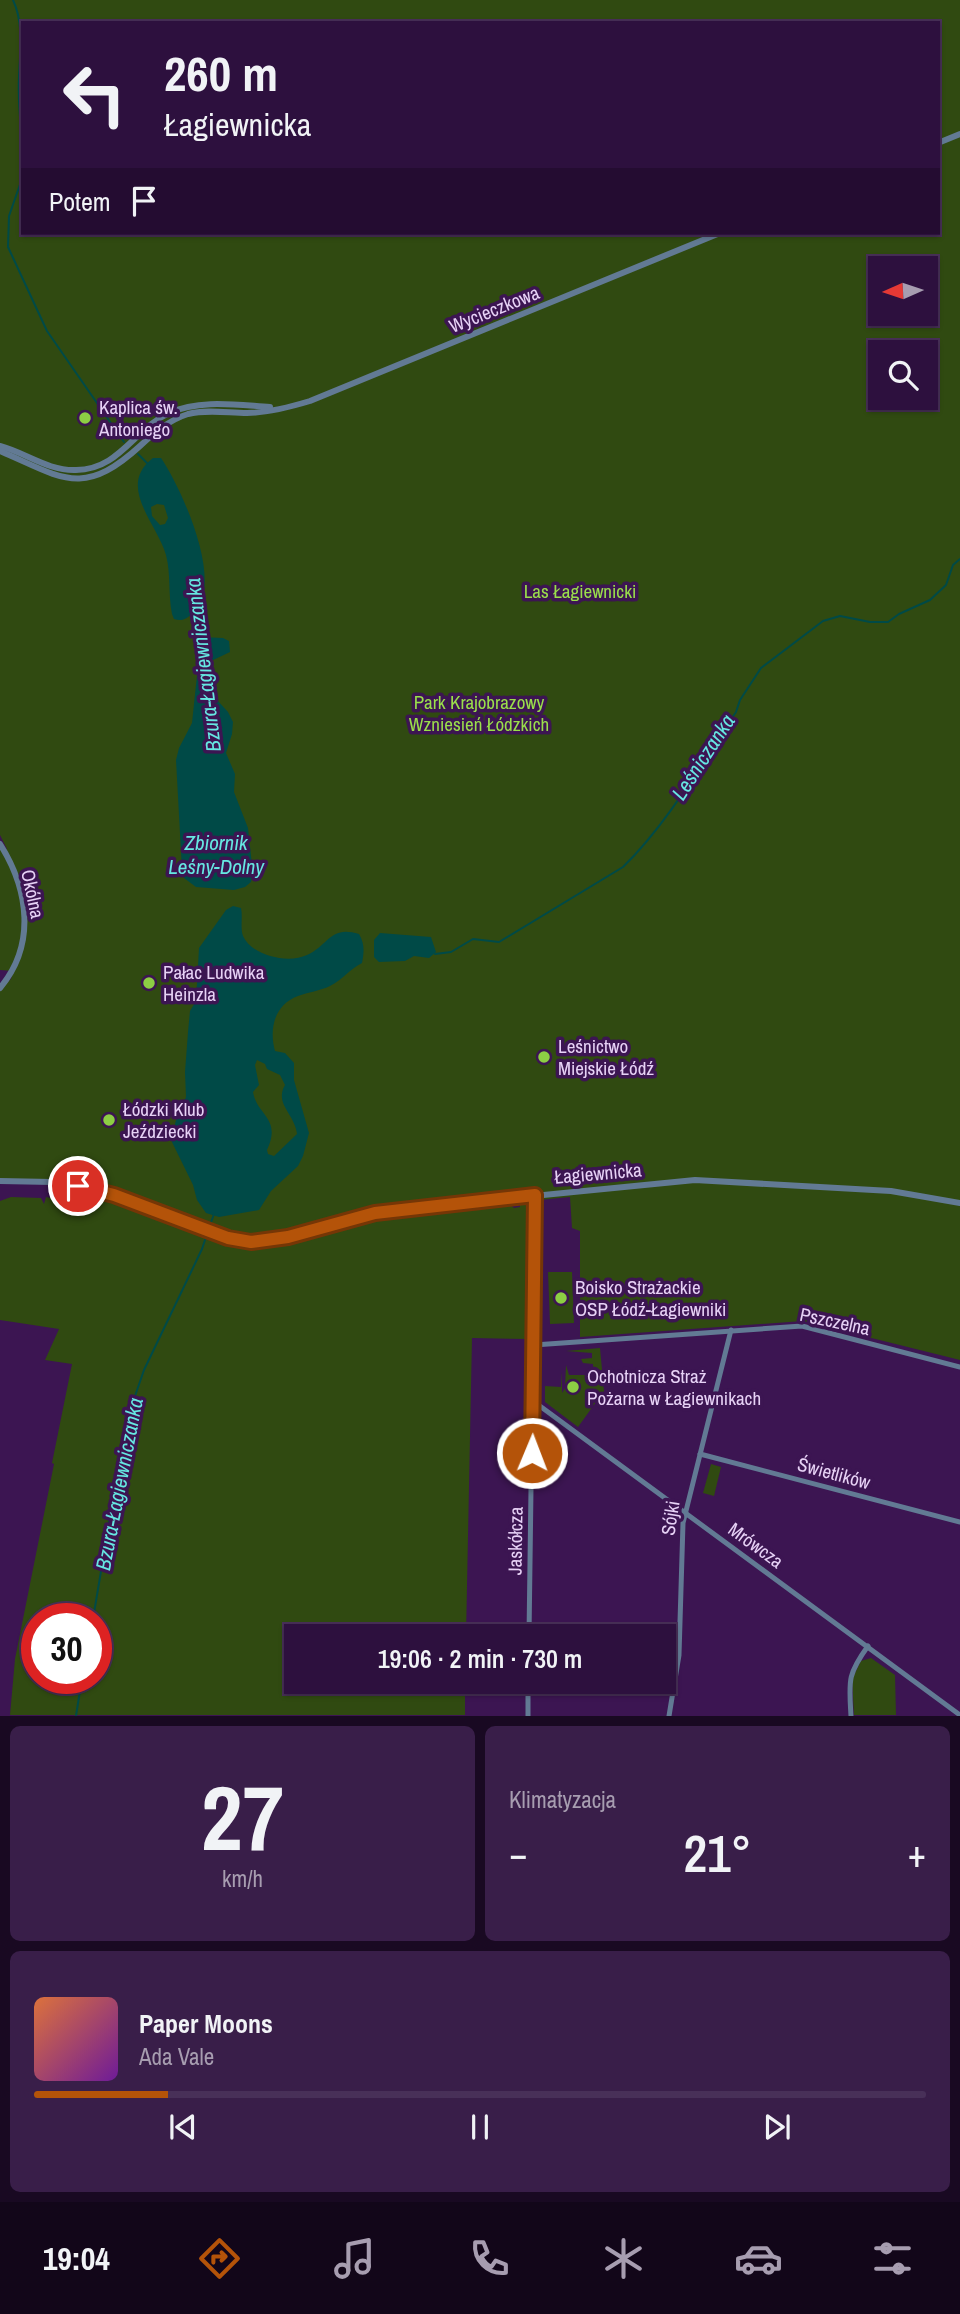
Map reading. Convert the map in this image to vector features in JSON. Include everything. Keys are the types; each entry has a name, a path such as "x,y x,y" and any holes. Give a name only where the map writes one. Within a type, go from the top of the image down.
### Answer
{"street":[{"path":"940,142 960,134"},
{"name":"Wycieczkowa","path":"0,448 51,467 86,470 107,463 156,421 181,408 209,404 279,408 297,405 715,235"},
{"name":"Okólna","path":"0,844 18,884 25,925 20,957 1,985"},
{"name":"Łagiewnicka","path":"0,1181 52,1182 90,1189 114,1195 214,1234 241,1241 262,1242 375,1213 535,1195 713,1180 899,1191 960,1203"},
{"name":"Jaskółcza","path":"529,1624 535,1195"},
{"name":"Pszczelna","path":"534,1345 802,1326 960,1367"},
{"name":"Sójki","path":"669,1716 679,1655 682,1531 731,1330"},
{"name":"Mrówcza","path":"533,1401 959,1714"},
{"name":"Świetlików","path":"700,1454 960,1522"},
{"path":"851,1716 849,1679 854,1666 868,1646"},
{"path":"528,1694 528,1716"},
{"path":"959,1714 960,1705"}],"green space":[{"name":"Las Łagiewnicki","path":"0,0 960,0 960,1360 803,1321 580,1337 580,1231 572,1228 570,1197 508,1203 514,1208 520,1207 520,1203 531,1207 529,1339 472,1338 466,1624 284,1624 284,1694 465,1694 465,1715 10,1715 15,1659 21,1629 21,1694 112,1694 112,1603 26,1603 72,1364 45,1360 59,1329 0,1320 0,1201 11,1197 41,1198 44,1204 46,1197 69,1202 81,1199 85,1194 101,1196 143,1211 59,1179 0,1181 0,989 11,979 13,971 0,970 0,849 7,849 0,835"},
{"name":"Boisko Strażackie OSP Łódź-Łagiewniki","path":"548,1272 572,1272 574,1323 550,1324"},
{"path":"600,1348 604,1391 578,1427 545,1402 545,1386 561,1387 562,1372 562,1393 565,1388 566,1365 569,1375 589,1375 589,1369 593,1369 593,1364 583,1363 581,1359 592,1358 592,1353 566,1351"},
{"path":"711,1464 721,1467 714,1496 703,1493"},
{"path":"871,1658 895,1675 896,1715 854,1715 852,1679 861,1661"}],"water":[{"path":"153,458 161,458 189,512 203,559 205,581 202,599 193,613 182,620 174,619 172,614 166,555 138,493 138,480","holes":["164,505 168,518 165,524 160,525 152,516 151,507"]},
{"name":"Zbiornik Leśny-Dolny","path":"201,637 223,638 229,641 230,652 207,663 208,690 228,712 233,722 226,753 235,774 234,792 248,828 253,874 251,882 234,890 196,887 184,878 182,870 176,760 192,723"},
{"path":"233,906 241,908 243,936 254,949 271,956 299,958 342,932 359,934 364,952 362,963 326,988 290,1000 283,1005 275,1019 275,1051 285,1053 294,1063 294,1080 309,1133 303,1156 298,1166 271,1191 259,1210 219,1217 206,1213 197,1200 193,1185 171,1140 186,1097 188,1032 190,1011 196,1001 199,948 226,910","holes":["257,1060 265,1064 267,1069 280,1075 285,1085 282,1092 283,1104 297,1134 274,1156 268,1154 267,1150 272,1131 270,1124 253,1092 259,1085 255,1065"]},
{"path":"380,933 431,937 436,952 429,958 414,956 405,961 379,962 374,957 374,940"}],"waterway":[{"name":"Bzura-Łagiewniczanka","path":"13,0 20,28 21,127"},
{"name":"Bzura-Łagiewniczanka","path":"21,182 9,216 8,247 47,331 124,442"},
{"name":"Bzura-Łagiewniczanka","path":"138,454 147,463"},
{"name":"Leśniczanka","path":"435,954 451,952 473,939 499,942 623,867 655,832 683,792 736,712 740,700 761,668 823,621 840,616 870,622 888,622 930,600 946,585 953,565 960,559"},
{"name":"Bzura-Łagiewniczanka","path":"197,610 203,638"},
{"name":"Bzura-Łagiewniczanka","path":"209,1228 214,1214"},
{"name":"Bzura-Łagiewniczanka","path":"96,1603 126,1422 144,1370 207,1234"},
{"name":"Bzura-Łagiewniczanka","path":"76,1716 79,1694"}],"place":[{"name":"Kaplica św. Antoniego","path":"85,418"},
{"name":"Pałac Ludwika Heinzla","path":"149,983"},
{"name":"Leśnictwo Miejskie Łódź","path":"544,1057"},
{"name":"Łódzki Klub Jeździecki","path":"109,1120"},
{"name":"Boisko Strażackie OSP Łódź-Łagiewniki","path":"561,1298"},
{"name":"Ochotnicza Straż Pożarna w Łagiewnikach","path":"573,1387"}],"route":[{"path":"78,1186 114,1195 228,1238 251,1242 288,1237 375,1213 535,1195 532,1453"}],"park label":[{"name":"Park Krajobrazowy Wzniesień Łódzkich","path":"479,713"}]}
